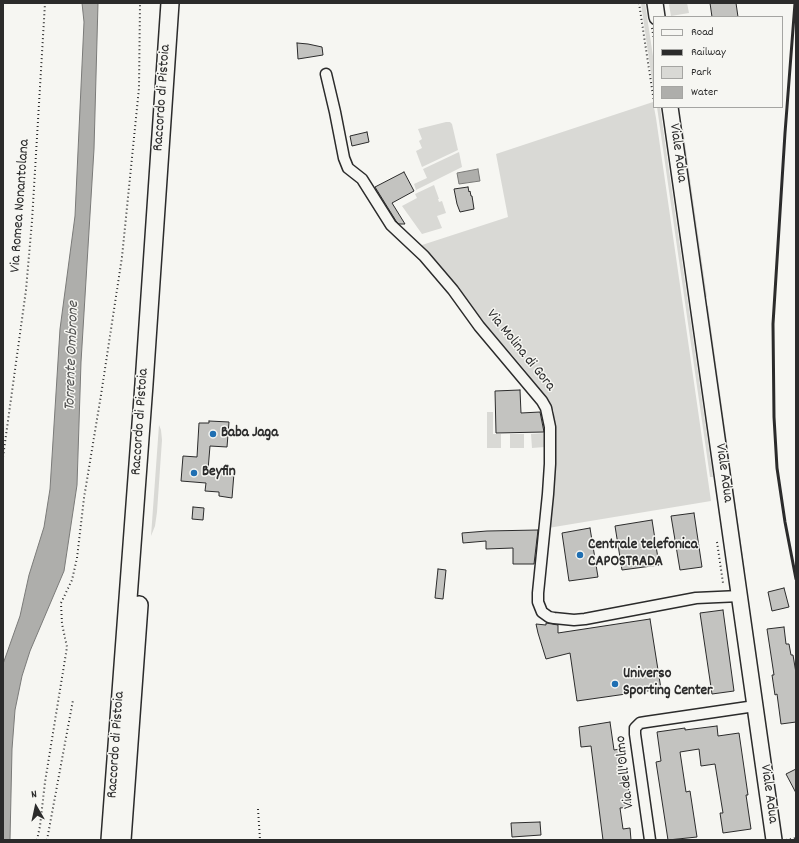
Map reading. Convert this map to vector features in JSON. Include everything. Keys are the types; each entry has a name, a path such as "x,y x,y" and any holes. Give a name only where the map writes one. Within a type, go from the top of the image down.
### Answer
{"highway":[{"name":"Raccordo di Pistoia","path":"110,840 170,3"},
{"name":"Raccordo di Pistoia","path":"122,840 181,3"}],"main road":[{"path":"655,3 657,16"},
{"name":"Viale Adua","path":"670,108 774,840"}],"street":[{"name":"Via Molina di Gora","path":"326,74 344,158 348,168 362,179 389,223 424,256 453,290 479,326 542,401 546,408 550,427 550,464 538,593 538,602 542,612 549,617 554,618 567,620 585,619 696,598 740,596"},
{"name":"Via dell'Olmo","path":"650,840 635,728 646,722 755,706"}],"path":[{"name":"Via Romea Nonantolana","path":"3,457 26,290 32,229 45,3"},
{"path":"37,840 46,771 66,653 61,603 72,580 76,558 87,476 122,257 139,88 140,3"},
{"path":"639,3 653,95"},
{"path":"47,840 73,700"},
{"path":"258,809 260,840"},
{"path":"785,840 796,838"}],"green space":[{"path":"641,3 645,3 653,56 653,88"},
{"path":"670,3 687,3 689,13 671,16"},
{"path":"653,102 711,501 548,528 554,464 554,411 525,370 419,246 508,217 496,154"},
{"path":"657,108 660,108 713,477 710,477"},
{"path":"450,122 452,124 458,150 422,167 416,151 422,148 419,141 422,139 418,129"},
{"path":"680,129 683,129 707,297 704,297"},
{"path":"459,152 462,167 416,190 414,184 427,178 423,169"},
{"path":"434,185 439,202 442,201 446,213 437,216 442,228 422,234 402,206 417,198 415,194"},
{"path":"705,306 708,306 731,471 728,472"},
{"path":"487,412 493,412 493,434 501,434 501,448 487,448"},
{"path":"159,425 162,440 157,512 155,526 151,536"},
{"path":"545,433 545,447 532,448 531,434"},
{"path":"510,434 524,434 524,448 510,448"},
{"path":"730,486 733,486 745,571 742,571"}],"water":[{"name":"Torrente Ombrone","path":"82,3 98,3 94,149 81,362 77,485 64,571 30,651 22,676 15,710 12,749 10,840 3,840 3,664 20,616 29,575 44,527 50,489 60,329 75,216 84,22"},
{"path":"478,169 480,181 459,184 457,173"}],"building":[{"path":"710,3 736,3 738,16 712,16"},
{"path":"297,43 322,47 323,55 298,59"},
{"path":"367,132 369,142 352,146 350,136"},
{"path":"404,172 414,191 392,203 405,224 399,224 375,187"},
{"path":"468,187 472,196 474,209 460,212 454,189"},
{"path":"520,390 521,413 540,412 544,432 496,433 495,391"},
{"path":"209,421 229,422 227,447 210,446 208,470 234,473 232,498 219,496 219,492 205,491 206,483 181,481 183,456 197,457 199,423 209,423"},
{"path":"193,507 204,508 203,520 192,519"},
{"name":"Centrale telefonica CAPOSTRADA","path":"694,513 702,567 680,570 671,516"},
{"path":"652,520 659,565 622,570 615,526"},
{"name":"Centrale telefonica CAPOSTRADA","path":"590,528 598,577 569,581 562,533"},
{"path":"538,530 534,564 513,564 513,548 486,549 486,541 463,543 462,533"},
{"path":"438,569 446,570 443,599 435,598"},
{"path":"784,588 789,607 772,611 768,592"},
{"path":"723,610 734,691 712,694 700,613"},
{"path":"650,619 661,689 577,701 570,653 546,659 536,624 546,625 546,623 558,625 558,633"},
{"path":"784,627 786,644 789,644 791,655 793,655 796,673 796,722 781,724 777,694 775,695 772,675 774,675 767,629"},
{"path":"610,722 614,750 620,749 625,786 628,785 631,807 620,808 623,829 630,828 631,840 603,840 591,746 581,747 579,727"},
{"path":"717,726 718,736 739,733 748,795 746,795 751,829 723,833 720,813 723,813 715,764 701,766 699,749 680,752 686,792 690,791 697,837 668,840 656,762 661,761 657,732"},
{"path":"796,769 796,793 786,774"},
{"path":"540,822 541,835 512,837 511,823"}],"railway":[{"path":"795,3 773,324 774,417 777,468 785,522 796,579"}],"place":[{"name":"Baba Jaga","path":"213,434"},
{"name":"Beyfin","path":"194,473"},
{"name":"Centrale telefonica CAPOSTRADA","path":"580,555"},
{"name":"Universo Sporting Center","path":"615,684"}]}
